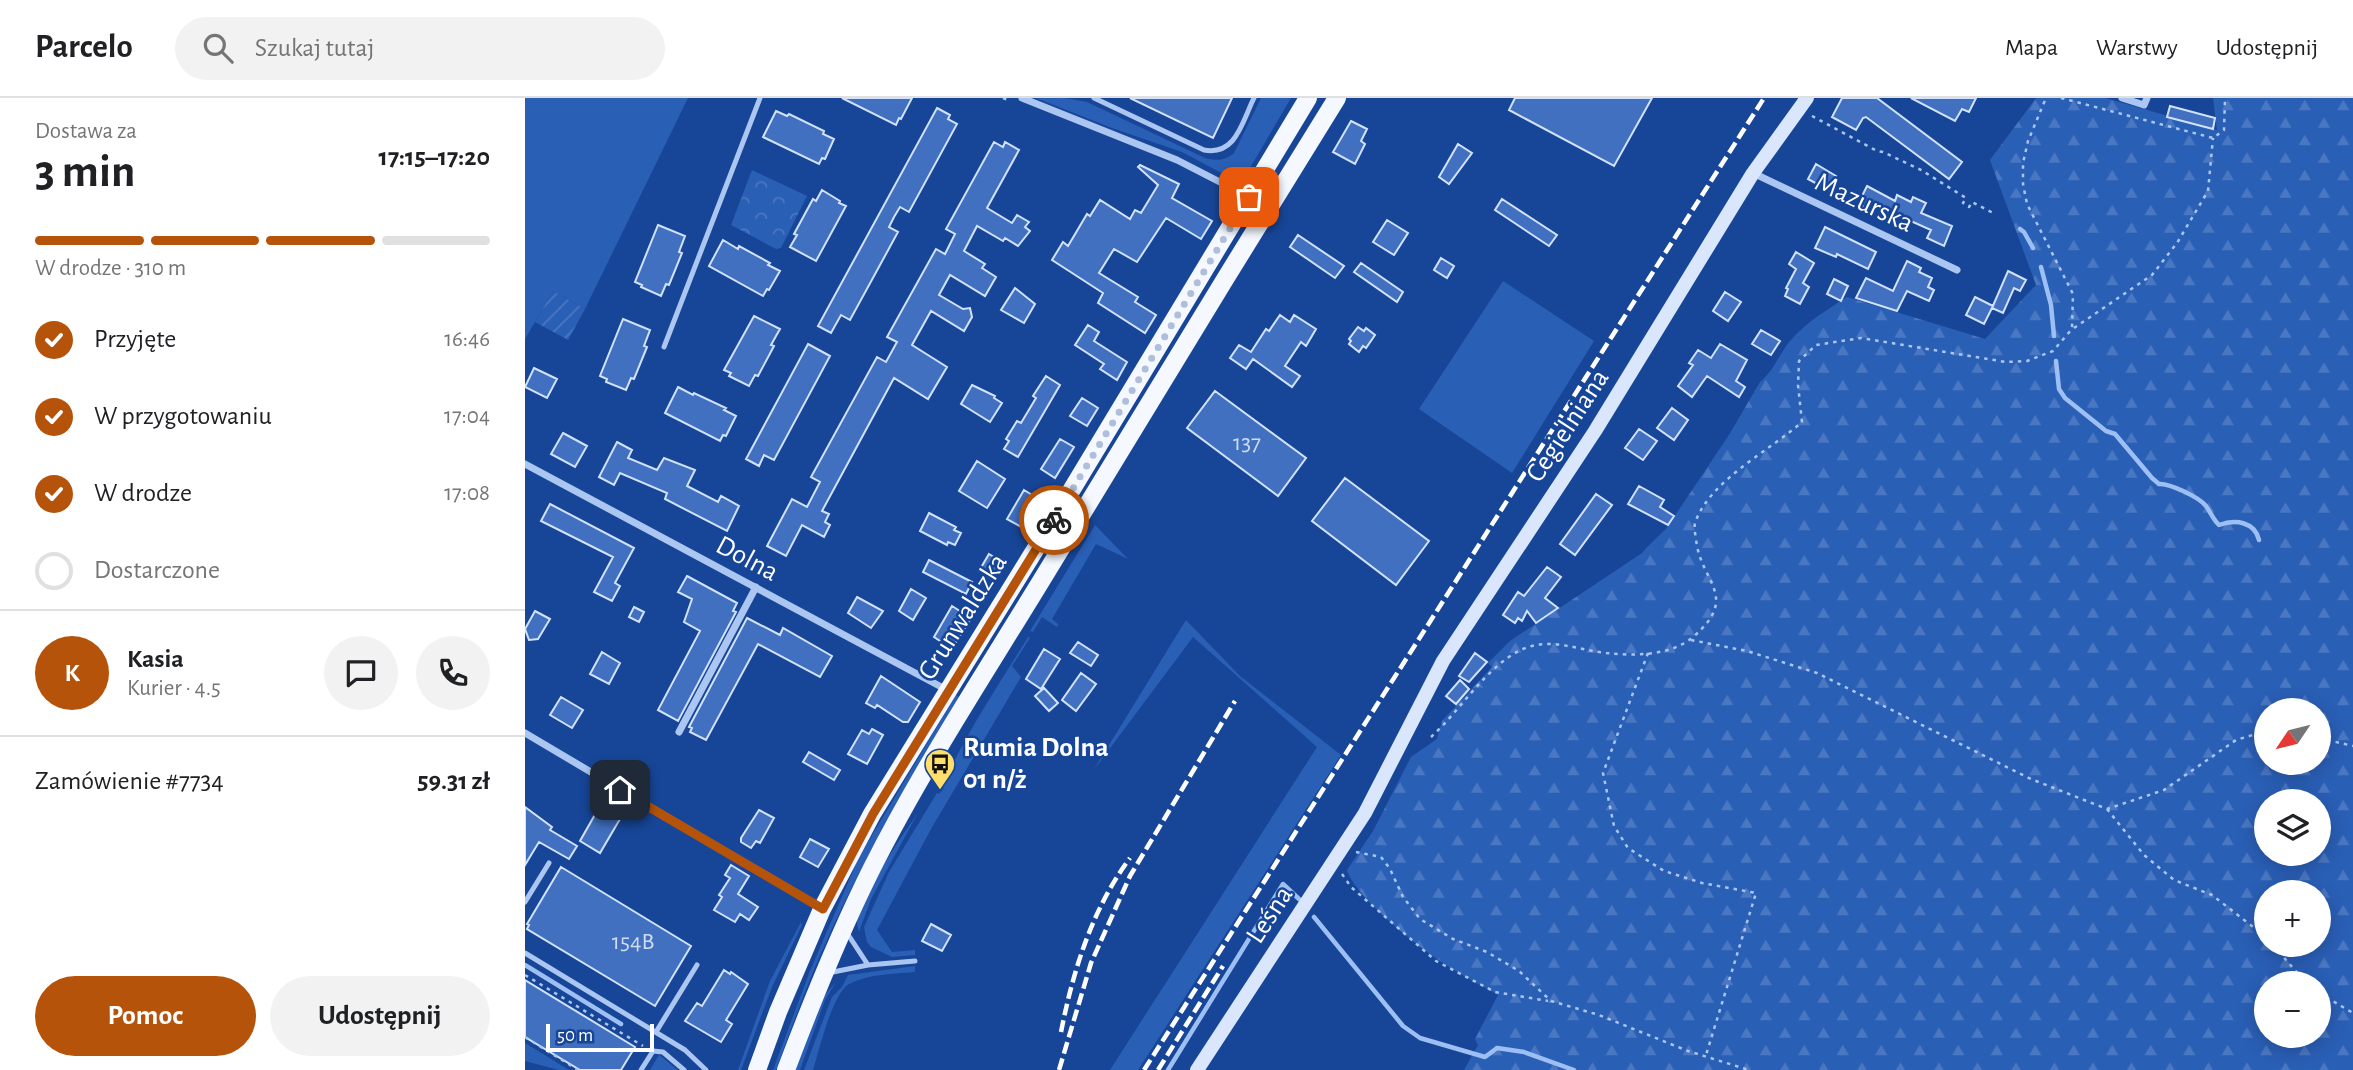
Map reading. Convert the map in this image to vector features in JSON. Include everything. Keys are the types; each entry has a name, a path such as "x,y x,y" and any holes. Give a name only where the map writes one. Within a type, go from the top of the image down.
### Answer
{"main road":[{"name":"Grunwaldzka","path":"757,1070 778,1012 823,909 873,814 1308,98"},
{"name":"Grunwaldzka","path":"786,1070 822,974 874,865 963,710 1242,248 1337,98"}],"street":[{"path":"1022,98 1177,160 1249,197"},
{"name":"Cegielniana","path":"1380,785 1443,661 1630,375 1753,173 1807,98"},
{"path":"2122,98 2144,105 2147,98"},
{"name":"Mazurska","path":"1753,173 1957,270"},
{"name":"Dolna","path":"525,464 948,690"},
{"path":"679,732 756,587"},
{"path":"525,733 823,909"},
{"name":"Leśna","path":"1197,1070 1345,846 1380,785"}],"lane":[{"path":"664,346 760,98"},
{"path":"1094,98 1203,150 1215,152 1227,148 1234,139 1254,98"},
{"path":"525,902 549,863"},
{"path":"843,927 868,965"},
{"path":"525,953 685,1050 706,1070"},
{"path":"822,974 868,965 915,961"},
{"path":"656,1032 697,965"},
{"path":"641,1070 652,1052 663,1052 684,1070"}],"path":[{"path":"2046,98 2028,141 2023,163 2023,184 2027,204 2073,294 2072,329"},
{"path":"2061,98 2213,138"},
{"path":"1431,737 1495,668 1525,648 1558,644 1607,653 1664,652 1690,640 1708,623 1716,607 1716,589 1697,553 1694,526 1709,496 1802,422 1798,385 1799,360 1816,345 1861,338 2006,362 2027,360 2053,351 2072,329 2153,275 2177,243 2209,191 2213,138 2224,130 2225,98"},
{"path":"1808,113 1877,151 1921,170 1966,198 1963,203 1969,207 1972,202 1995,214"},
{"path":"1690,640 1747,651 1817,673 2031,779 2107,809 2144,855 2175,880 2212,895 2254,928"},
{"path":"1648,653 1603,773 1614,826 1628,848 1664,871 1702,883 1756,893 1706,1055"},
{"path":"2107,809 2164,790 2236,740 2254,735"},
{"path":"2331,741 2353,746"},
{"path":"1353,851 1381,857 1403,897 1420,919 1453,939 1487,952 1518,971 1551,1001"},
{"path":"1341,872 1351,887 1436,961 1495,992 1551,1001 1599,1015 1688,1051 1749,1070"},
{"path":"2283,957 2296,971"},
{"path":"525,975 652,1052"},
{"path":"2331,1000 2353,1013"},
{"path":"525,1037 578,1070"}],"green space":[{"path":"525,98 688,98 585,309 553,291 525,339"},
{"path":"1036,98 1065,98 1087,102 1205,158 1217,160 1234,153 1261,98 1291,98 1247,173 1239,176 1232,173 1229,177 1182,152"},
{"path":"2036,98 2105,98 2217,130 2213,98 2353,98 2353,1070 1464,1070 1478,1045 1475,1039 1498,995 1458,973 1400,930 1372,905 1347,870 1373,831 1411,757 1437,739 1442,721 1492,667 1488,663 1510,641 1642,553 1666,529 1729,435 1760,382 1790,341 1817,317 1847,297 1985,339 2036,285 1990,160"},
{"path":"752,170 807,196 781,248 776,249 731,225"},
{"path":"1503,281 1594,341 1512,473 1419,409"},
{"path":"553,291 585,309 568,340 535,322"},
{"path":"1095,525 1128,559 1096,544 1052,619 1058,624 1057,627 1042,617 1033,632 1030,631"},
{"path":"1186,620 1240,676 1341,755 1138,1070 1110,1070 1317,747 1193,637 1093,771"},
{"path":"1028,637 1030,638 1012,666 1021,677 931,829 877,930 892,952 915,950 915,955 892,957 871,947 867,942 864,927 889,872 937,793 944,788 942,787 951,767 971,729"},
{"path":"956,695 960,698 892,813 845,901 809,982 776,1070 773,1070 810,971 859,857"},
{"path":"918,813 871,899 859,932 857,921 866,897"},
{"path":"801,922 802,925 772,987 741,1070 738,1070 770,981"},
{"path":"915,966 915,972 864,978 849,984 837,999 813,1070 804,1070 832,997 842,987 848,975"},
{"path":"836,982 825,1000 800,1070 795,1070 823,997"},
{"path":"525,1043 569,1070 525,1061"},
{"path":"659,1055 678,1070 650,1070"}],"building":[{"path":"842,98 912,98 896,125"},
{"path":"1130,98 1232,98 1213,138"},
{"path":"1515,98 1652,98 1614,166 1509,110"},
{"path":"1842,98 1877,98 1962,162 1949,179 1866,117 1856,130 1832,117"},
{"path":"1911,98 1976,98 1969,112 1962,109 1955,121"},
{"path":"2170,106 2215,118 2213,129 2167,117"},
{"path":"937,108 950,115 948,119 957,124 909,212 900,207 894,217 889,227 898,232 850,320 841,315 831,333 818,326"},
{"path":"776,111 787,116 789,114 824,131 823,134 834,139 825,159 822,158 819,164 763,137"},
{"path":"1351,121 1367,129 1361,141 1365,144 1355,164 1333,152"},
{"path":"994,142 1003,147 1005,142 1019,150 987,208 1012,223 1017,215 1029,222 1025,227 1030,231 1018,246 977,226 964,251 985,264 982,268 996,277 985,296 950,275 939,295 963,309 970,308 972,317 964,331 931,311 912,345 947,367 928,399 894,378 822,511 829,514 825,522 830,525 824,537 802,525 786,556 767,546 792,499 807,507 820,482 811,477 877,357 886,362 897,342 887,337 936,249 945,254 955,234 946,229"},
{"path":"1458,144 1472,153 1449,184 1439,177"},
{"path":"1816,164 1836,176 1828,190 1808,179"},
{"path":"1140,165 1179,184 1172,198 1212,221 1201,239 1166,218 1137,262 1114,249 1099,273 1138,297 1135,302 1156,315 1145,333 1098,303 1103,293 1052,260 1063,242 1068,246 1087,214 1090,216 1100,200 1130,219 1135,210 1141,213 1158,185 1138,167"},
{"path":"1867,186 1895,201 1897,195 1911,202 1913,197 1926,203 1921,213 1952,226 1944,246 1927,238 1931,230 1875,205 1872,211 1858,204"},
{"path":"822,190 846,206 816,261 790,247 813,199 816,201"},
{"path":"1502,199 1557,235 1549,246 1495,210"},
{"path":"1387,220 1408,233 1394,255 1373,242"},
{"path":"658,225 685,236 679,252 682,253 669,285 666,284 661,296 635,282"},
{"path":"1825,227 1876,252 1868,269 1837,254 1836,257 1815,248"},
{"path":"1298,235 1344,266 1335,278 1290,247"},
{"path":"723,240 738,249 739,246 780,271 763,296 709,266"},
{"path":"1796,252 1814,263 1803,283 1809,287 1800,304 1785,296 1796,269 1789,264"},
{"path":"1441,258 1454,266 1447,278 1434,270"},
{"path":"1907,261 1921,268 1919,272 1932,278 1928,287 1934,290 1929,301 1907,291 1897,311 1856,298 1866,278 1893,291"},
{"path":"1361,263 1403,292 1397,302 1354,272"},
{"path":"2008,271 2026,280 2020,291 2014,288 2003,313 1992,308"},
{"path":"1834,279 1848,286 1841,301 1827,294"},
{"path":"1015,288 1035,304 1024,323 1001,310"},
{"path":"1725,292 1741,302 1728,321 1713,311"},
{"path":"1975,297 1993,306 1984,324 1966,315"},
{"path":"1280,315 1290,322 1294,315 1316,329 1306,346 1301,342 1285,366 1300,376 1292,387 1253,359 1246,369 1230,358 1239,345 1251,352 1266,329 1269,331"},
{"path":"754,316 780,329 758,376 755,375 749,386 729,376 731,373 724,370"},
{"path":"623,319 650,330 644,346 647,347 634,379 631,378 626,390 606,382 607,379 600,376"},
{"path":"1088,325 1099,332 1094,341 1127,362 1117,380 1100,369 1104,364 1075,345"},
{"path":"1358,327 1364,331 1366,328 1375,335 1366,348 1363,346 1359,352 1349,344 1349,339"},
{"path":"1761,330 1780,341 1771,355 1752,344"},
{"path":"808,344 830,356 774,460 764,455 759,466 746,459"},
{"path":"1720,344 1747,360 1736,381 1745,387 1739,397 1707,376 1692,397 1678,386 1693,365 1689,363 1698,350 1711,358"},
{"path":"534,368 557,379 547,398 525,387"},
{"path":"1046,376 1060,385 1018,457 1004,449 1009,441 1006,439 1017,421 1021,423"},
{"path":"972,385 995,396 994,398 1002,403 990,422 961,404"},
{"path":"678,387 726,408 724,410 736,416 726,436 723,435 720,441 665,413"},
{"path":"1215,391 1306,458 1278,496 1187,428"},
{"path":"1082,398 1098,408 1087,426 1070,416"},
{"path":"1672,408 1688,420 1674,440 1657,428"},
{"path":"1639,429 1657,441 1643,460 1625,448"},
{"path":"563,433 587,446 575,467 551,454"},
{"path":"1060,439 1074,447 1055,478 1041,469"},
{"path":"617,442 632,450 628,458 657,470 664,458 695,470 687,486 718,502 721,496 739,506 727,531 665,499 667,493 620,473 614,485 599,477"},
{"path":"977,461 1005,479 987,508 959,491"},
{"path":"1345,478 1429,541 1396,585 1312,521"},
{"path":"1639,486 1664,500 1660,507 1674,516 1668,525 1628,504"},
{"path":"1024,490 1042,501 1025,529 1007,519"},
{"path":"1596,494 1612,505 1575,555 1560,544"},
{"path":"550,504 634,548 615,583 620,586 612,601 594,592 613,557 541,521"},
{"path":"929,513 956,527 954,530 961,533 955,545 948,542 947,545 920,531"},
{"path":"989,554 1004,563 994,580 979,571"},
{"path":"929,560 972,582 966,594 923,572"},
{"path":"1547,567 1561,577 1545,598 1558,608 1536,623 1527,611 1522,621 1518,618 1515,623 1503,615 1518,592 1524,596"},
{"path":"687,576 737,603 733,611 736,612 678,721 658,710 700,631 684,622 692,599 678,592"},
{"path":"911,589 926,598 913,620 899,611"},
{"path":"857,597 883,611 871,628 848,613"},
{"path":"952,606 971,618 952,649 934,637"},
{"path":"634,607 644,612 639,622 629,617"},
{"path":"535,611 550,619 538,639 529,640 525,629"},
{"path":"747,618 780,635 783,628 832,656 820,677 758,644 706,740 690,732 692,728 689,727"},
{"path":"1078,642 1098,655 1091,666 1070,653"},
{"path":"1044,649 1060,659 1041,689 1026,679"},
{"path":"602,652 620,663 609,684 590,674"},
{"path":"1475,653 1487,662 1469,682 1459,676"},
{"path":"1081,673 1096,684 1076,711 1062,700"},
{"path":"881,676 920,702 908,722 903,722 877,705 875,708 866,703"},
{"path":"1460,680 1469,689 1456,704 1446,696"},
{"path":"1044,688 1058,703 1049,711 1035,696"},
{"path":"561,697 583,710 572,728 550,715"},
{"path":"872,729 883,735 867,764 848,754 862,730 869,734"},
{"path":"809,752 840,770 834,780 803,762"},
{"path":"605,797 622,807 616,816 620,819 600,853 580,841"},
{"path":"525,807 552,827 550,830 577,846 569,859 539,842 525,865"},
{"path":"759,810 774,818 760,843 756,841 751,848 741,842 741,838"},
{"path":"810,839 829,849 818,867 800,857"},
{"path":"731,865 749,876 738,894 758,907 749,920 740,914 735,922 714,910 722,897 719,895 730,878 725,875"},
{"path":"561,867 691,946 655,1006 527,929 527,924"},
{"path":"931,924 951,935 942,951 922,941"},
{"path":"724,970 748,984 726,1020 732,1024 721,1042 685,1021 697,1003 702,1006"},
{"path":"525,980 635,1047 621,1070 580,1070 525,1037"}],"waterway":[{"path":"2020,229 2033,248"},
{"path":"2041,267 2051,305 2054,336"},
{"path":"2056,361 2059,389 2065,398 2106,431 2115,434 2152,478 2159,484 2176,488 2197,499 2206,506 2219,525 2238,522 2249,526 2259,540"},
{"path":"1168,1070 1283,884 1299,899"},
{"path":"1314,917 1403,1026 1420,1038 1485,1057 1497,1048 1524,1052 1574,1070"},
{"path":"525,965 621,1024"}],"railway":[{"path":"1144,1070 1764,98"},
{"path":"1059,1070 1091,963 1130,876 1235,701"},
{"path":"1061,1032 1071,986 1086,941 1105,898 1130,858"},
{"path":"1158,1070 1223,966"}],"way so far":[{"path":"1054,520 1249,197"}],"place":[{"name":"Rumia Dolna 01 n/ż","path":"940,791"}],"route":[{"path":"620,790 823,909 873,814 1054,520"}]}
